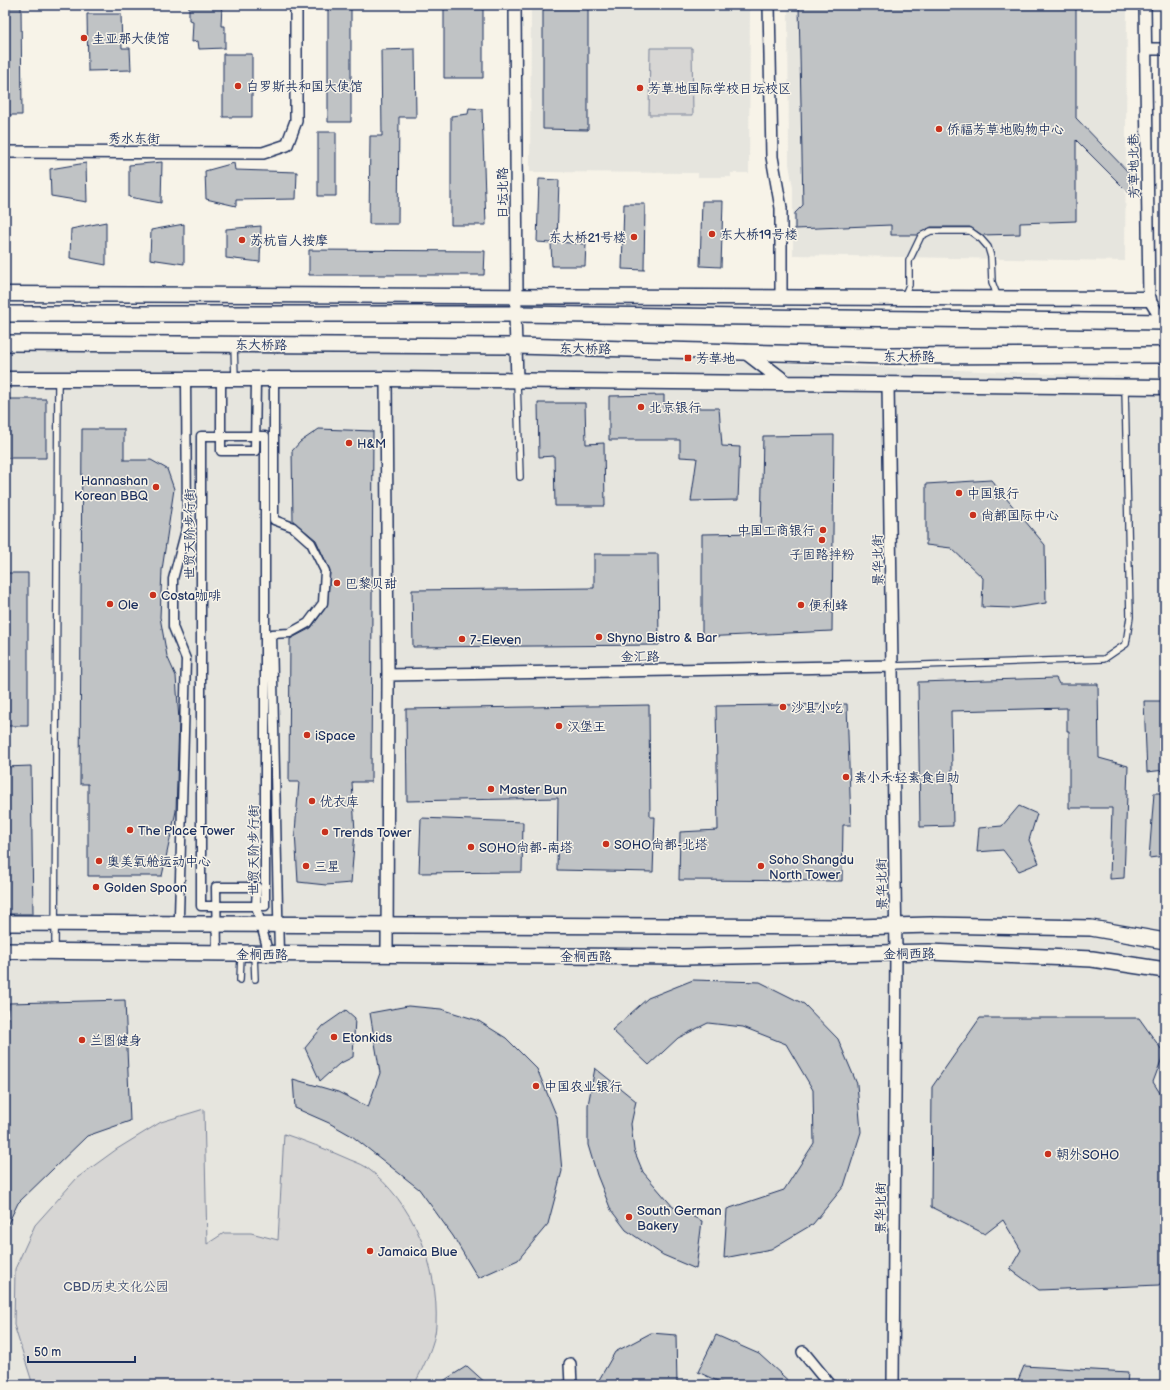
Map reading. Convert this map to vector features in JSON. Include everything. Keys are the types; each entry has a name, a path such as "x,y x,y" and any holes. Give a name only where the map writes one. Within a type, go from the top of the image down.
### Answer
{"main road":[{"path":"5,314 515,314 1164,322"},
{"name":"东大桥路","path":"5,342 516,346 888,356 1165,355"},
{"name":"金桐西路","path":"5,923 1091,928 1165,941"},
{"name":"金桐西路","path":"5,951 55,953 683,957 929,952 1092,959 1165,970"}],"street":[{"name":"秀水东街","path":"5,152 263,153 287,145 296,121 296,5"},
{"name":"日坛北路","path":"515,5 517,295 515,314 518,380"},
{"path":"769,5 772,157 782,208 781,297"},
{"name":"芳草地北巷","path":"1145,5 1149,299"},
{"path":"1146,49 1165,49"},
{"path":"5,294 517,295 1149,299 1164,322"},
{"path":"746,352 785,382"},
{"path":"5,379 518,380 1165,387"},
{"path":"179,916 186,659 172,627 173,579 187,526 186,379"},
{"path":"228,379 221,436 221,451 255,451 256,379"},
{"path":"261,954 278,924 272,634 290,633 308,623 323,603 325,571 311,543 293,527 274,520 274,379"},
{"path":"386,380 388,675 387,955"},
{"name":"景华北街","path":"888,383 896,953 893,1385"},
{"name":"世贸天阶步行街","path":"201,436 221,436 265,436 265,906 201,906 201,436"},
{"name":"金汇路","path":"388,675 892,666"},
{"path":"217,954 216,887 257,887 256,906 261,924 261,954"},
{"path":"802,1352 830,1385"},
{"path":"570,1364 571,1385"}],"lane":[{"path":"904,297 909,286 909,261 921,236 930,231 970,231 981,239 988,247 991,257 992,282 998,298"},
{"path":"228,379 234,344"},
{"path":"55,953 58,379"},
{"path":"518,380 520,477"},
{"path":"892,666 1104,659 1126,644 1130,617 1125,387"},
{"path":"255,979 261,954"},
{"path":"240,980 261,954"}],"shaded area":[{"name":"芳草地国际学校日坛校区","path":"531,5 750,5 749,173 731,173 731,177 698,177 698,173 530,172"},
{"name":"侨福芳草地购物中心","path":"788,5 1127,5 1125,261 793,255 793,188 789,164"},
{"path":"5,334 1165,378 1165,1385 5,1385"}],"green space":[{"path":"650,48 692,48 693,115 649,115"},
{"name":"CBD历史文化公园","path":"204,1109 207,1244 224,1233 251,1233 278,1240 284,1134 323,1148 366,1167 383,1181 398,1198 420,1237 428,1259 436,1303 436,1325 434,1339 414,1385 33,1385 14,1325 15,1269 35,1225 77,1178 117,1149 161,1122"}],"building":[{"name":"白罗斯共和国大使馆","path":"189,5 222,5 221,26 225,26 225,48 199,49 198,41 192,42 193,21 189,20"},
{"path":"328,5 351,5 351,122 328,122"},
{"path":"444,5 483,5 483,78 444,78"},
{"name":"侨福芳草地购物中心","path":"799,5 1076,5 1076,118 1132,176 1132,196 1076,140 1076,221 1020,223 1020,234 982,235 970,227 931,227 917,235 891,235 891,225 795,229 795,213 803,205"},
{"path":"5,7 21,7 22,115 5,115"},
{"path":"588,7 588,130 543,129 543,8"},
{"path":"87,14 121,14 122,48 130,48 131,70 88,71"},
{"path":"415,49 416,117 399,117 398,224 369,224 370,136 382,136 381,50"},
{"name":"白罗斯共和国大使馆","path":"223,54 252,54 252,117 223,117"},
{"path":"469,108 482,109 486,225 451,225 451,116 468,114"},
{"path":"318,132 336,132 336,196 318,196"},
{"path":"162,162 161,203 129,197 129,165"},
{"path":"86,163 87,202 51,196 50,169"},
{"path":"234,163 235,170 297,172 296,199 236,200 236,206 206,199 205,171"},
{"path":"539,179 559,180 557,242 586,244 585,266 552,266 551,243 537,242"},
{"name":"东大桥19号楼","path":"702,201 723,201 721,267 700,266"},
{"name":"东大桥21号楼","path":"624,204 645,204 644,270 622,269"},
{"path":"106,222 106,265 70,258 71,229"},
{"path":"184,224 184,264 150,259 151,230"},
{"path":"261,226 260,262 226,258 226,229"},
{"path":"309,250 485,251 484,275 309,275"},
{"path":"664,395 664,408 719,408 722,446 740,447 738,500 691,501 697,458 680,457 680,440 609,440 609,396"},
{"path":"5,399 46,399 46,458 5,458"},
{"path":"538,403 585,403 586,444 604,443 605,506 555,506 554,456 539,457"},
{"path":"82,429 124,429 124,460 151,460 167,469 174,489 162,570 160,617 167,656 176,676 179,721 176,811 162,876 88,876 88,784 80,784"},
{"path":"319,429 373,431 371,782 352,782 355,832 351,883 326,885 298,882 295,832 299,782 289,782 290,639 311,628 327,606 330,571 316,540 293,521 292,451 300,442"},
{"path":"834,435 832,631 702,637 702,534 761,533 763,436"},
{"name":"尚都国际中心","path":"991,480 1045,545 1046,603 1013,608 982,607 983,578 951,548 926,545 926,484"},
{"path":"594,554 658,554 659,645 413,647 412,590 594,588"},
{"path":"5,573 28,573 28,726 5,726"},
{"path":"1056,678 1059,684 1098,684 1099,758 1128,766 1124,878 1110,879 1112,808 1069,808 1069,731 1067,731 1067,708 951,711 953,826 920,827 918,682"},
{"path":"1144,701 1165,701 1165,770 1147,772"},
{"path":"847,704 851,825 843,825 842,881 679,880 680,832 718,830 716,706"},
{"path":"649,705 650,817 655,817 653,872 557,870 558,798 407,801 406,709"},
{"path":"31,766 33,914 5,914 5,767"},
{"path":"1154,793 1165,793 1165,856 1149,858"},
{"path":"1019,806 1037,814 1029,840 1039,863 1019,871 1003,850 977,852 979,828 1002,826"},
{"name":"SOHO尚都-南塔","path":"421,818 523,822 522,872 419,873"},
{"path":"693,980 760,982 804,1004 838,1039 857,1084 861,1132 844,1186 813,1224 771,1249 724,1258 727,1209 784,1190 814,1143 813,1090 786,1044 743,1027 708,1023 678,1038 649,1065 612,1030 648,998"},
{"path":"125,1000 130,1121 87,1136 18,1203 5,1230 5,1046 9,1003"},
{"path":"408,1006 441,1009 477,1020 506,1038 537,1069 557,1117 562,1171 548,1224 518,1260 478,1278 453,1236 419,1189 352,1136 329,1123 295,1108 293,1079 338,1092 368,1107 380,1073 370,1013"},
{"name":"Etonkids","path":"346,1010 355,1018 353,1057 339,1064 320,1081 305,1048 323,1026"},
{"name":"朝外SOHO","path":"980,1018 1139,1018 1164,1053 1153,1082 1165,1101 1165,1277 1159,1285 1039,1290 1010,1269 1021,1250 1003,1220 985,1234 931,1207 932,1087"},
{"path":"595,1068 636,1101 631,1124 634,1150 643,1172 673,1207 702,1221 696,1269 663,1255 626,1230 611,1210 597,1175 588,1145 588,1105"},
{"path":"651,1333 676,1335 677,1385 596,1385 615,1352"},
{"path":"716,1335 759,1354 793,1385 726,1385 698,1372"},
{"path":"467,1366 488,1385 437,1385"},
{"path":"1024,1366 1128,1372 1127,1385 1016,1385"}],"place":[{"name":"圭亚那大使馆","path":"84,38"},
{"name":"白罗斯共和国大使馆","path":"238,86"},
{"name":"芳草地国际学校日坛校区","path":"640,88"},
{"name":"侨福芳草地购物中心","path":"939,129"},
{"name":"东大桥19号楼","path":"712,234"},
{"name":"东大桥21号楼","path":"634,237"},
{"name":"苏杭盲人按摩","path":"242,240"},
{"name":"芳草地","path":"688,358"},
{"name":"北京银行","path":"641,407"},
{"name":"H&M","path":"349,443"},
{"name":"Hannashan Korean BBQ","path":"156,487"},
{"name":"中国银行","path":"959,493"},
{"name":"尚都国际中心","path":"973,515"},
{"name":"中国工商银行","path":"823,530"},
{"name":"子固路拌粉","path":"822,540"},
{"name":"巴黎贝甜","path":"337,583"},
{"name":"Costa咖啡","path":"153,595"},
{"name":"Ole","path":"110,604"},
{"name":"便利蜂","path":"801,605"},
{"name":"Shyno Bistro & Bar","path":"599,637"},
{"name":"7-Eleven","path":"462,639"},
{"name":"沙县小吃","path":"783,707"},
{"name":"汉堡王","path":"559,726"},
{"name":"iSpace","path":"307,735"},
{"name":"素小禾·轻素食自助","path":"846,777"},
{"name":"Master Bun","path":"491,789"},
{"name":"优衣库","path":"312,801"},
{"name":"The Place Tower","path":"130,830"},
{"name":"Trends Tower","path":"325,832"},
{"name":"SOHO尚都-北塔","path":"606,844"},
{"name":"SOHO尚都-南塔","path":"471,847"},
{"name":"奥美氧舱运动中心","path":"99,861"},
{"name":"三星","path":"306,866"},
{"name":"Soho Shangdu North Tower","path":"761,866"},
{"name":"Golden Spoon","path":"96,887"},
{"name":"Etonkids","path":"334,1037"},
{"name":"兰图健身","path":"82,1040"},
{"name":"中国农业银行","path":"536,1086"},
{"name":"朝外SOHO","path":"1048,1154"},
{"name":"South German Bakery","path":"629,1217"},
{"name":"Jamaica Blue","path":"370,1251"}]}
